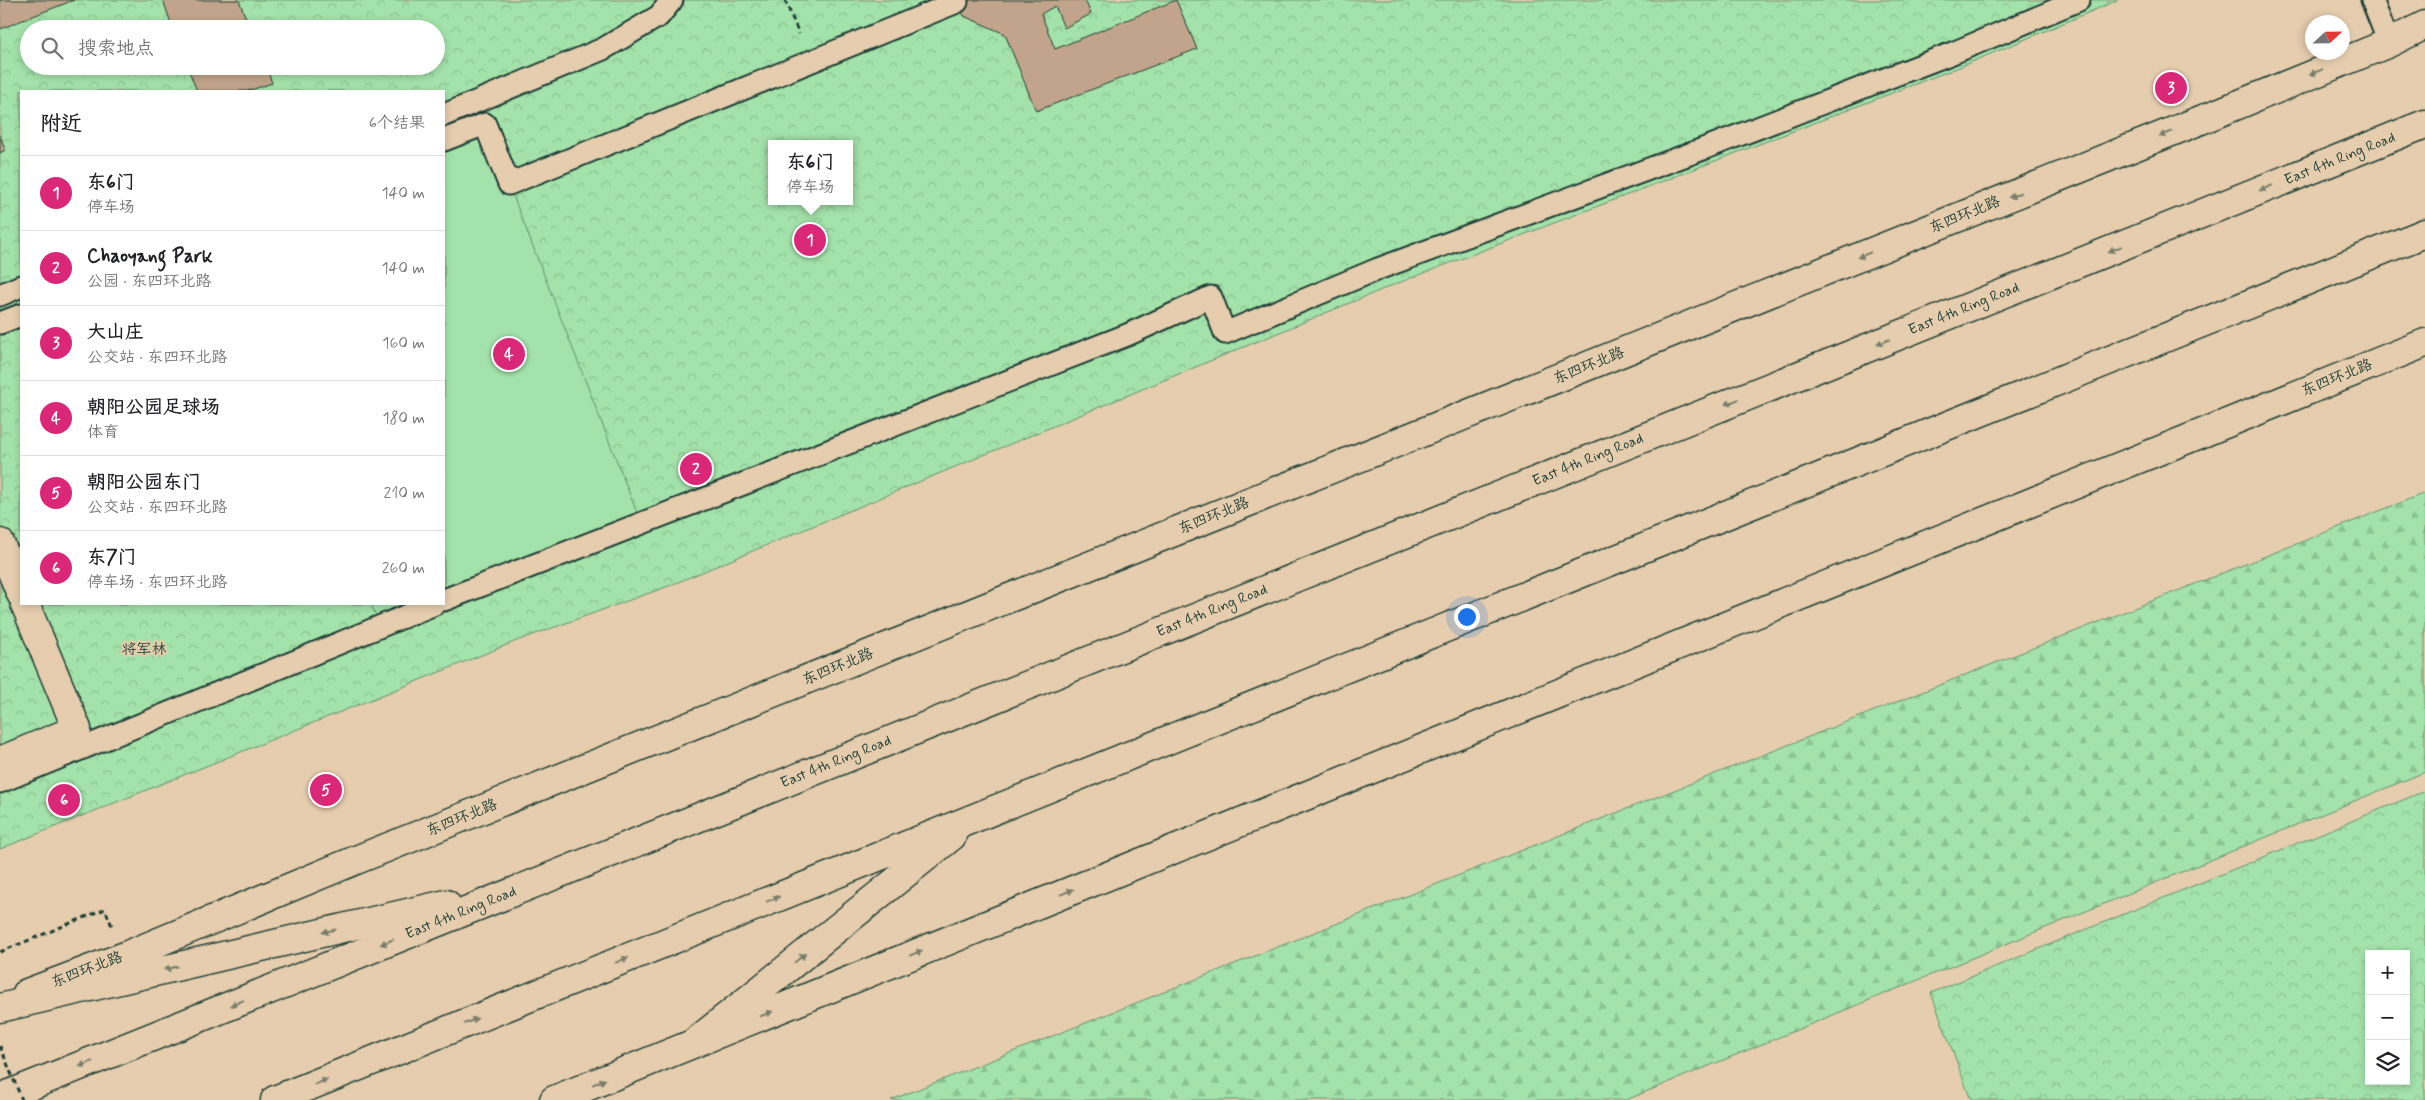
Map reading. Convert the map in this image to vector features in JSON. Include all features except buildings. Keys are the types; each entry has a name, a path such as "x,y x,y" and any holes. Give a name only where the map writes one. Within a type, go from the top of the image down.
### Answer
{"main road":[{"name":"东四环北路","path":"0,1003 125,956 374,853 2168,134 2389,42 2425,25"},
{"name":"East 4th Ring Road","path":"13,1096 530,885 2425,124"},
{"path":"276,1100 2425,233"},
{"name":"东四环北路","path":"554,1100 2425,342"},
{"path":"0,543 20,592"},
{"path":"0,761 77,728 25,605"},
{"path":"694,1044 976,817"},
{"path":"0,1008 530,885"}],"lane":[{"path":"445,115 603,49 659,16 672,0"},
{"path":"445,600 1127,336 1211,297 1225,333 1378,269 1713,146 1955,52 2079,0"},
{"path":"2372,0 2389,42"},
{"path":"445,140 485,124 509,184 811,63 957,2"},
{"path":"0,295 20,286"},
{"path":"0,323 20,315"},
{"path":"0,782 433,605"}],"path":[{"path":"785,0 811,63"},
{"path":"0,952 105,909"},
{"path":"0,1046 13,1096"}],"green space":[{"name":"将军林","path":"0,0 2118,0 1962,66 1393,285 666,587 519,640 0,849"},
{"path":"485,124 641,523 445,600 445,140"},
{"path":"2425,493 2425,772 1626,1100 891,1100"},
{"path":"371,605 432,605 380,625"},
{"path":"2425,791 2425,1100 1971,1100 1931,993"}],"place":[{"name":"大山庄","path":"2171,88"},
{"name":"东6门","path":"810,240"},
{"name":"朝阳公园足球场","path":"509,354"},
{"name":"Chaoyang Park","path":"696,469"},
{"name":"朝阳公园东门","path":"326,790"},
{"name":"东7门","path":"64,800"}]}
